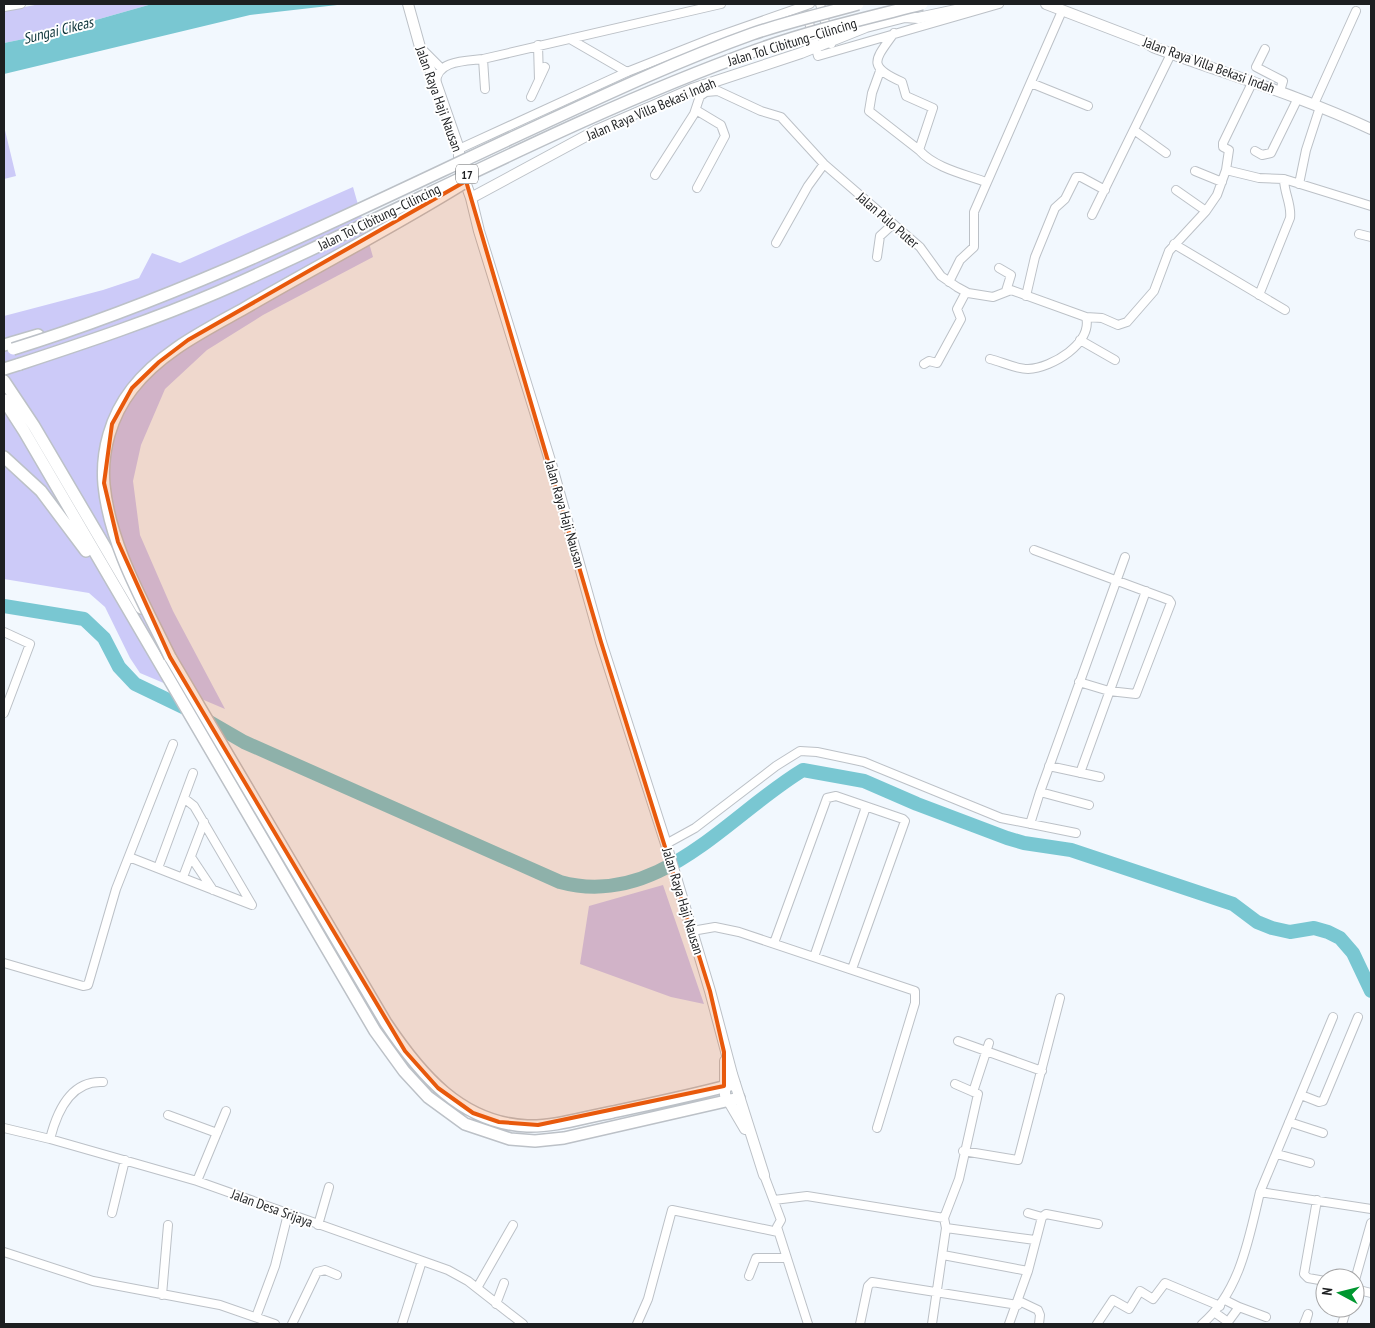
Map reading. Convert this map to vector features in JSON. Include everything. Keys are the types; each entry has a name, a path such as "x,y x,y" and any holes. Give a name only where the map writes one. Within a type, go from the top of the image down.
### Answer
{"highway":[{"name":"Jalan Tol Cibitung–Cilincing","path":"4,352 142,305 274,249 623,87 752,34 858,4"},
{"name":"Jalan Tol Cibitung–Cilincing","path":"4,368 128,327 216,293 308,251 515,151 622,103 759,49 922,4"},
{"path":"170,657 124,560 107,506 104,469 107,442 121,405 132,388 159,362 188,340 431,204 515,151"},
{"path":"4,344 142,305"},
{"path":"4,381 34,426 386,1023 414,1063 438,1088 473,1113 513,1124 549,1124 729,1085"},
{"path":"4,400 392,1057 428,1097 465,1124 510,1139 548,1140 643,1121 739,1098"},
{"path":"4,457 41,491 127,608"}],"main road":[{"name":"Jalan Raya Haji Nausan","path":"408,4 420,47 436,83 459,149 459,165 472,198 480,231 552,467 601,642 692,931 719,1026 729,1085 727,1101 745,1129 764,1175"},
{"name":"Jalan Raya Villa Bekasi Indah","path":"472,198 597,130 816,48 830,40 905,17 918,18 984,4"},
{"name":"Jalan Raya Villa Bekasi Indah","path":"1046,4 1171,54 1253,81 1370,127"},
{"name":"Jalan Raya Haji Nausan","path":"729,1085 739,1098 764,1175"}],"street":[{"path":"4,7 21,4"},
{"path":"436,83 442,69 459,62 483,59 721,4"},
{"path":"820,4 833,51"},
{"path":"459,149 627,72 807,5 818,56 1000,4"},
{"path":"949,282 965,253 974,247 976,237 972,219 986,182 1062,11"},
{"path":"1299,184 1317,106 1356,11"},
{"path":"894,33 877,59 880,72 872,93 869,111 925,156 942,165 986,182"},
{"path":"570,39 627,72"},
{"path":"538,45 538,80"},
{"path":"420,47 442,69"},
{"path":"1265,49 1256,66 1283,81 1280,91"},
{"path":"1092,216 1171,54"},
{"path":"483,59 485,89"},
{"path":"530,96 545,67"},
{"path":"880,72 902,82 906,96 933,108 919,150"},
{"path":"1253,81 1223,143 1223,147 1229,152 1226,170 1259,178 1284,179 1371,206"},
{"path":"1031,83 1088,106"},
{"name":"Jalan Pulo Puter","path":"696,93 718,91 761,112 781,118 824,164 892,225 920,247 935,269 949,282 966,292 993,297 1006,291 1019,292 1026,296 1086,316 1102,318 1118,325 1127,322 1154,291 1165,259 1174,244 1206,211 1222,182 1226,170"},
{"path":"655,175 696,110 696,93"},
{"path":"1255,151 1262,154 1271,153 1298,98"},
{"path":"696,110 716,122 725,132 724,140 697,188"},
{"path":"1134,130 1166,153"},
{"path":"776,243 808,186 824,164"},
{"path":"1195,171 1222,182"},
{"path":"1026,296 1035,257 1055,208 1065,199 1076,177 1081,177 1104,190"},
{"path":"1259,295 1290,218 1291,211 1284,192 1284,179"},
{"path":"1176,190 1206,211"},
{"path":"877,257 880,236 892,225"},
{"path":"1359,234 1371,237"},
{"path":"1174,244 1285,310"},
{"path":"999,268 1011,275 1006,291"},
{"path":"924,364 929,361 937,363 961,318 957,308 966,292"},
{"path":"990,359 1023,368 1039,368 1059,359 1080,340 1088,328 1086,316"},
{"path":"1080,340 1115,360"},
{"path":"1034,550 1146,591 1171,603 1138,692 1133,696 1079,682"},
{"path":"1030,824 1049,766 1125,557"},
{"path":"1080,773 1146,591"},
{"path":"4,632 30,644 4,713"},
{"path":"4,963 83,986 88,985 116,889 172,744"},
{"path":"666,847 695,828 776,766 800,751 864,762 1001,818 1076,833"},
{"path":"1049,766 1100,777"},
{"path":"158,868 193,773"},
{"path":"1040,792 1089,805"},
{"path":"774,942 827,798 836,796 905,821 852,969"},
{"path":"129,857 250,906 253,904 194,806 185,798"},
{"path":"814,957 866,807"},
{"path":"183,878 204,822"},
{"path":"191,857 213,890"},
{"path":"692,931 708,927 724,928 774,942 912,989 916,996 877,1128"},
{"path":"963,1151 1018,1160 1060,998"},
{"path":"1202,1324 1222,1303 1246,1251 1260,1192 1333,1017"},
{"path":"1301,1095 1319,1102 1323,1101 1358,1017"},
{"path":"958,1041 1042,1071"},
{"path":"973,1092 989,1043"},
{"path":"50,1139 55,1119 71,1094 84,1084 103,1082"},
{"path":"932,1324 943,1255 946,1228 944,1218 959,1179 963,1151 978,1094 955,1084"},
{"path":"197,1181 226,1111"},
{"path":"168,1115 217,1133"},
{"path":"1289,1122 1322,1133"},
{"name":"Jalan Desa Srijaya","path":"4,1128 50,1139 197,1181 422,1261 459,1275 523,1324"},
{"path":"1277,1154 1310,1163"},
{"path":"112,1213 125,1160"},
{"name":"Jalan Raya Haji Nausan","path":"764,1175 776,1200 781,1220 777,1227 778,1232 808,1324"},
{"path":"318,1225 329,1187"},
{"path":"1260,1192 1371,1209"},
{"path":"776,1200 807,1196 944,1218"},
{"path":"1315,1279 1308,1278 1304,1274 1317,1200"},
{"path":"637,1324 648,1299 672,1210 778,1232"},
{"path":"1028,1213 1042,1217"},
{"path":"256,1317 282,1239 288,1214"},
{"path":"1009,1324 1028,1271 1042,1217 1046,1214 1098,1224"},
{"path":"1358,1268 1371,1223"},
{"path":"162,1295 168,1225"},
{"path":"477,1288 512,1225"},
{"path":"946,1228 1035,1240"},
{"path":"4,1252 92,1281 220,1305 275,1324"},
{"path":"943,1255 1028,1271"},
{"path":"749,1276 756,1258 786,1258"},
{"path":"402,1324 422,1261"},
{"path":"292,1324 317,1272 324,1270 337,1275"},
{"path":"496,1304 504,1283"},
{"path":"860,1324 870,1283 1018,1303 1038,1310 1040,1315 1038,1324"},
{"path":"1097,1324 1113,1300 1129,1309 1140,1291 1153,1299 1165,1283 1266,1317"},
{"path":"1214,1312 1228,1322 1239,1307"}],"highlighted area":[{"path":"466,181 601,642 710,991 724,1052 724,1086 538,1125 499,1122 473,1113 438,1088 405,1051 170,657 118,542 104,483 112,424 132,388 159,362 188,340"}],"shaded area":[{"path":"40,4 152,4 43,35 4,43 4,11"},
{"path":"152,4 346,4 250,15 4,74 4,43 43,35"},
{"path":"4,126 16,176 4,179"},
{"path":"353,187 373,257 263,315 207,350 165,389 141,445 133,481 140,535 173,611 225,709 140,673 130,658 105,607 89,593 4,579 4,316 103,290 139,278 152,253 180,263"},
{"path":"663,885 704,1004 671,997 580,964 589,906"}],"waterway":[{"path":"4,606 84,619 104,638 119,667 135,684 187,709 244,742 560,882 596,887 629,882 661,870 690,853 803,770 864,781 917,804 1007,838 1024,843 1071,850 1233,904 1257,922 1272,928 1290,932 1314,928 1328,932 1340,938 1353,953 1371,991"}],"water label":[{"name":"Sungai Cikeas","path":"58,30"}]}
